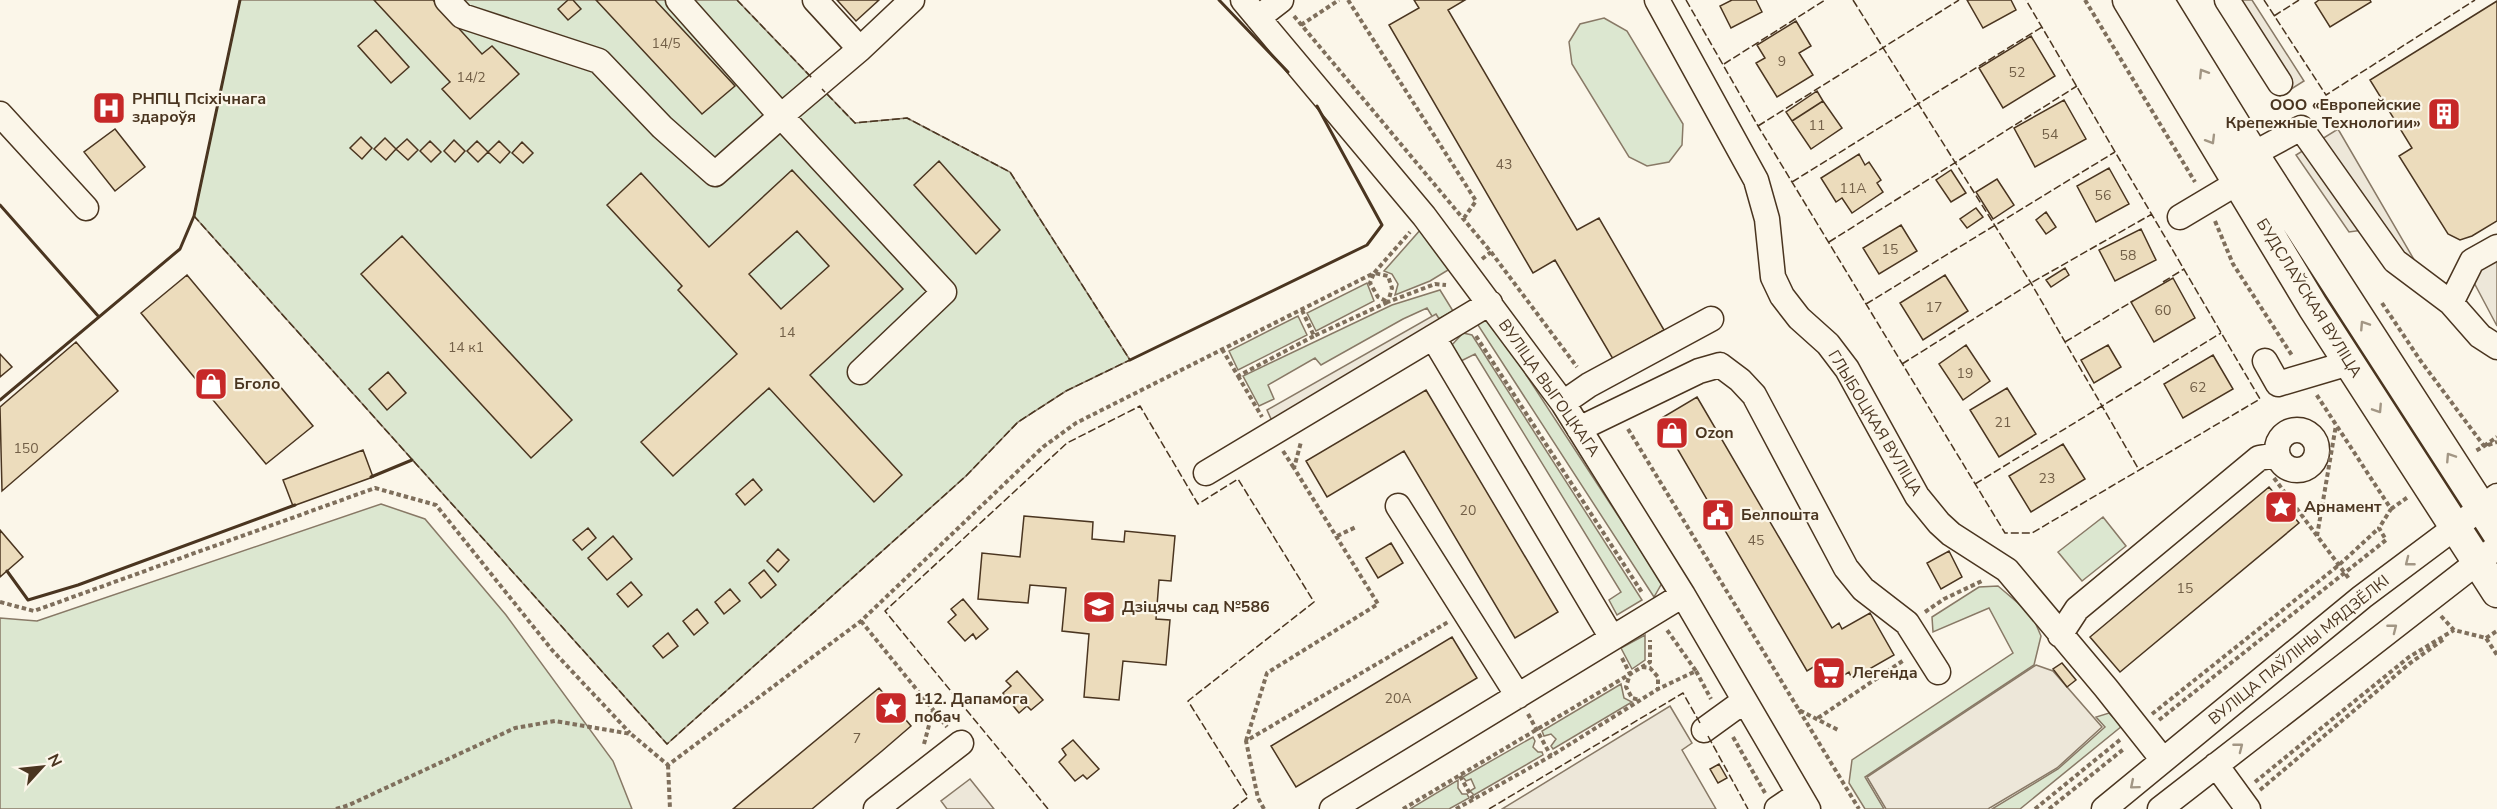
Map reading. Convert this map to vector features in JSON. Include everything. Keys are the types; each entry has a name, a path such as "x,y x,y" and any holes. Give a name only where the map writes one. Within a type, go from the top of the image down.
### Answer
{"main road":[{"name":"БУДСЛАЎСКАЯ ВУЛІЦА","path":"2127,0 2349,363 2455,525 2487,554 2497,592"},
{"name":"БУДСЛАЎСКАЯ ВУЛІЦА","path":"2158,0 2253,154 2489,501 2497,532"}],"street":[{"path":"447,0 462,16 599,61 662,127 715,174 860,49 912,0"},
{"path":"678,0 781,116 944,292 860,372"},
{"path":"815,0 860,49"},
{"name":"ГЛЫБОЦКАЯ ВУЛІЦА","path":"1657,0 1756,180 1767,219 1773,277 1782,296 1799,318 1828,344 1847,369 1917,496 1939,524 2007,570 2163,760"},
{"path":"2227,0 2280,83"},
{"path":"1250,9 1284,4"},
{"name":"ВУЛІЦА ВЫГОЦКАГА","path":"1250,9 1424,216 1563,403 1683,595 1804,802"},
{"path":"0,114 86,207"},
{"path":"2253,154 2301,128 2395,261 2492,337"},
{"path":"2180,217 2237,183"},
{"path":"2451,303 2472,261 2497,247"},
{"path":"1206,473 1490,303"},
{"path":"1563,403 1589,385 1711,319"},
{"path":"1433,337 1612,638"},
{"path":"2265,361 2277,384 2349,363"},
{"path":"1579,429 1699,371 1720,365 1740,380 1754,396 1846,568 1863,589 1907,623 1938,672"},
{"path":"2060,635 2077,609 2268,457"},
{"name":"ВУЛІЦА ПАЎЛІНЫ МЯДЗЁЛКІ","path":"2104,809 2354,604 2489,501"},
{"path":"1398,506 1518,696"},
{"path":"2160,809 2487,554"},
{"path":"1332,809 1612,638 1659,618 1683,595"},
{"path":"1713,723 1744,701"},
{"path":"876,809 961,743"},
{"path":"2216,765 2244,802"},
{"path":"1773,804 1804,802"}],"path":[{"path":"1301,25 1339,0"},
{"path":"1348,0 1476,201 1464,218"},
{"path":"2049,809 2339,564 2379,528 2391,509 2233,264 2206,201 2085,0"},
{"path":"1284,4 1464,218 1589,385"},
{"path":"1388,302 1378,297 1370,283 1374,273 1424,216"},
{"path":"1222,349 1238,376 1314,336 1388,302 1435,284 1446,285 1491,252"},
{"path":"668,765 861,621 1043,447 1076,423 1374,273 1388,276 1392,288 1388,302"},
{"path":"1446,285 1659,618 1696,670 1713,723 1773,804"},
{"path":"1302,310 1314,336"},
{"path":"1616,411 1859,809"},
{"path":"2317,536 2336,424"},
{"path":"1264,809 1257,798 1246,741 1267,673 1378,604 1294,468 1304,432"},
{"path":"2497,437 2484,446 2497,442"},
{"path":"2268,457 2317,536 2339,564"},
{"path":"0,602 34,611 375,488 436,505 552,650 631,734 668,765 670,809"},
{"path":"1337,536 1356,527"},
{"path":"2035,809 2386,540 2379,528"},
{"path":"1944,599 2007,570"},
{"path":"1246,741 1465,612"},
{"path":"1403,809 1650,662 1650,635 1659,618"},
{"path":"861,621 961,743"},
{"path":"2454,630 2409,664 2244,802 2409,657 2454,630"},
{"path":"2486,638 2497,630"},
{"path":"1612,638 1630,674 1626,687 1632,698 1641,701"},
{"path":"1818,718 1923,647"},
{"path":"1642,667 1650,668 1658,677 1658,689"},
{"path":"1456,809 1551,756 1658,689 1696,670"},
{"path":"1518,696 1551,756"},
{"path":"1799,710 1840,731"},
{"path":"336,809 515,728 555,721 631,734"},
{"path":"1460,776 1473,799"}],"green space":[{"path":"240,0 737,0 855,123 907,118 1010,172 1130,360 1066,391 1018,422 966,476 667,744 194,216"},
{"path":"1604,18 1627,31 1683,124 1682,145 1669,162 1647,166 1629,157 1572,64 1569,42 1580,24"},
{"path":"1422,228 1453,267 1430,281 1395,295 1398,284 1392,274 1384,271"},
{"path":"1367,283 1374,301 1316,331 1307,313"},
{"path":"1440,290 1453,311 1435,321 1427,308 1321,365 1315,358 1268,385 1274,399 1259,406 1243,376 1392,305"},
{"path":"1298,316 1307,335 1238,370 1229,351"},
{"path":"1489,318 1662,583 1654,597 1476,322"},
{"path":"1463,333 1472,335 1642,600 1617,615 1609,600 1621,592 1475,354 1461,361 1450,347"},
{"path":"381,504 425,519 506,615 613,761 632,809 0,809 0,618 37,621"},
{"path":"2103,517 2126,546 2082,581 2058,552"},
{"path":"1998,586 2032,615 2041,636 2034,665 1865,777 1884,809 1865,809 1849,783 1852,760 2013,653 1989,608 1933,632 1932,617 1979,587"},
{"path":"1645,635 1645,660 1632,669 1621,648"},
{"path":"1621,684 1624,698 1632,702 1553,749 1551,746 1556,739 1551,734 1544,736 1542,731"},
{"path":"2109,713 2122,726 2020,809 1992,809 2058,769 2105,727 2096,717"},
{"path":"1533,737 1535,741 1533,747 1543,755 1474,795 1470,791 1475,788 1471,779 1466,781 1463,777"},
{"path":"1458,780 1458,788 1469,798 1449,809 1410,809"}],"shaded area":[{"path":"2219,0 2252,0 2304,81 2280,96"},
{"path":"2338,129 2423,275 2363,230 2349,232 2296,155"},
{"path":"2497,240 2497,326 2462,260"},
{"path":"1436,314 1451,338 1280,439 1267,410"},
{"path":"2036,665 2053,671 2102,727 2057,768 1988,809 1886,809 1867,777"},
{"path":"1670,706 1692,743 1682,750 1716,809 1502,809"},
{"path":"970,779 994,809 947,809 941,801"}],"building":[{"path":"374,0 433,0 482,54 492,46 519,74 470,119 442,89 450,82"},
{"path":"568,0 573,0 581,9 568,20 558,9"},
{"path":"596,0 655,0 735,86 702,114"},
{"path":"837,0 879,0 856,21"},
{"path":"1414,0 1465,0 1448,10 1577,230 1599,218 1664,330 1613,359 1555,260 1533,273 1389,25 1419,8"},
{"path":"1732,0 1756,0 1762,12 1731,28 1720,6"},
{"path":"1967,0 2011,0 2016,10 1983,28"},
{"path":"2319,0 2370,0 2371,2 2330,27 2315,3"},
{"name":"ООО «Европейские Крепежные Технологии»","path":"2497,1 2497,221 2472,236 2460,240 2448,234 2399,156 2412,148 2370,80"},
{"path":"1796,21 1811,46 1799,53 1813,75 1777,97 1756,63 1765,58 1757,45"},
{"path":"376,30 409,67 391,83 358,46"},
{"path":"2031,36 2055,76 2003,108 1979,68"},
{"path":"1817,91 1823,101 1792,121 1786,112"},
{"path":"2064,100 2086,139 2035,167 2014,128"},
{"path":"1823,101 1842,128 1811,149 1792,121"},
{"path":"115,129 145,167 115,191 84,152"},
{"path":"361,137 372,148 362,159 350,148"},
{"path":"385,138 396,149 386,160 374,149"},
{"path":"407,139 418,150 408,160 396,149"},
{"path":"454,140 465,151 455,162 444,151"},
{"path":"430,141 441,152 431,162 420,151"},
{"path":"477,141 488,152 478,162 467,151"},
{"path":"499,141 510,152 500,163 488,152"},
{"path":"522,142 533,153 523,163 512,153"},
{"path":"1859,154 1865,165 1869,162 1881,180 1877,183 1883,192 1852,213 1842,198 1836,202 1821,178"},
{"path":"939,161 1000,230 976,254 914,185"},
{"path":"2109,168 2129,204 2096,222 2077,186"},
{"path":"792,170 903,289 810,375 902,475 874,502 769,388 673,476 641,442 737,354 678,290 682,286 607,205 641,173 709,247","holes":["797,231 829,266 781,309 749,274"]},
{"path":"1951,170 1966,193 1951,202 1936,180"},
{"path":"1997,179 2014,205 1993,219 1976,192"},
{"path":"1976,208 1983,217 1967,228 1960,219"},
{"path":"2046,212 2056,227 2046,234 2036,220"},
{"path":"1901,225 1917,251 1879,274 1863,248"},
{"path":"2141,229 2156,260 2115,281 2099,250"},
{"path":"402,236 572,420 531,458 361,274"},
{"path":"2065,268 2069,275 2051,287 2046,280"},
{"path":"187,275 313,426 266,464 141,313"},
{"path":"1945,275 1968,311 1923,340 1900,303"},
{"path":"2173,278 2195,318 2154,342 2131,302"},
{"path":"76,342 118,391 2,491 0,407"},
{"path":"1966,345 1990,381 1963,400 1939,364"},
{"path":"2108,345 2121,367 2094,383 2081,360"},
{"path":"0,354 12,367 0,377"},
{"path":"2213,355 2233,389 2183,418 2164,384"},
{"path":"388,372 406,393 387,410 369,389"},
{"path":"2007,388 2036,434 1999,457 1970,410"},
{"path":"1426,390 1558,612 1515,638 1404,451 1327,497 1306,461"},
{"path":"1697,397 1832,628 1839,623 1842,629 1870,613 1894,655 1852,679 1849,672 1826,686 1815,666 1807,671 1660,419"},
{"path":"2063,444 2085,479 2031,512 2009,476"},
{"path":"363,450 373,477 293,506 283,480"},
{"path":"753,479 762,490 745,505 736,494"},
{"path":"2269,487 2299,523 2120,672 2090,637"},
{"path":"1024,516 1093,522 1092,539 1124,542 1125,531 1175,536 1171,581 1159,580 1156,619 1170,620 1166,665 1123,661 1119,700 1084,697 1089,634 1062,631 1066,588 1030,585 1028,603 978,599 982,553 1020,557"},
{"path":"588,528 596,538 582,550 573,540"},
{"path":"0,530 23,557 0,577"},
{"path":"613,536 632,559 607,580 588,558"},
{"path":"1391,543 1403,563 1378,578 1366,558"},
{"path":"778,549 789,560 778,572 767,561"},
{"path":"1949,551 1962,577 1941,589 1927,563"},
{"path":"764,570 776,585 761,598 749,583"},
{"path":"631,582 642,595 628,607 617,594"},
{"path":"730,589 740,601 724,614 715,602"},
{"path":"963,599 988,629 976,639 973,634 965,641 948,622 956,615 951,609"},
{"path":"697,609 708,623 694,635 683,621"},
{"path":"668,633 678,646 663,658 653,646"},
{"path":"1452,637 1477,678 1296,787 1271,746"},
{"path":"2062,663 2076,680 2067,687 2053,669"},
{"path":"1017,671 1043,700 1031,710 1027,706 1019,713 1003,693 1011,686 1006,681"},
{"path":"879,688 911,726 882,751 812,809 733,809"},
{"path":"1073,740 1099,769 1087,779 1083,775 1075,781 1059,762 1066,755 1062,749"},
{"path":"1719,764 1727,778 1718,783 1710,769"}],"fence":[{"path":"240,0 194,216 667,744 966,476 1018,422 1066,391 1130,360 1010,172 907,118 855,123 822,89"},
{"path":"737,0 812,78"},
{"path":"1686,0 1758,126 2005,533 2032,533 2260,399 2026,0"},
{"path":"1724,64 1825,0"},
{"path":"1853,0 2031,283 2139,470"},
{"path":"1758,126 1959,0"},
{"path":"2264,0 2326,95 2475,0"},
{"path":"2274,16 2299,0"},
{"path":"1792,182 2042,27"},
{"path":"1829,242 2077,86"},
{"path":"1866,304 2115,152"},
{"path":"1902,364 2031,283 2152,214"},
{"path":"2163,282 2184,269"},
{"path":"2065,342 2133,301"},
{"path":"1975,484 2221,333"},
{"path":"1048,809 885,611 1067,443 1140,406 1198,504 1238,479 1314,602 1188,701 1248,797 1233,809"},
{"path":"1489,809 1683,693 1700,723"},
{"path":"1708,736 1748,809"}],"wall":[{"path":"0,400 180,249 194,216 240,0"},
{"path":"1219,0 1288,72"},
{"path":"1130,360 1367,245 1382,225 1317,106"},
{"path":"0,205 99,317"},
{"path":"371,477 412,460"},
{"path":"7,571 28,600 78,585 295,505"}],"place":[{"name":"РНПЦ Псіхічнага здароўя","path":"109,108"},
{"name":"ООО «Европейские Крепежные Технологии»","path":"2444,114"},
{"name":"Бголо","path":"211,384"},
{"name":"Ozon","path":"1672,433"},
{"name":"Арнамент","path":"2281,507"},
{"name":"Белпошта","path":"1718,515"},
{"name":"Дзіцячы сад №586","path":"1099,607"},
{"name":"Легенда","path":"1829,673"},
{"name":"112. Дапамога побач","path":"891,708"}]}
